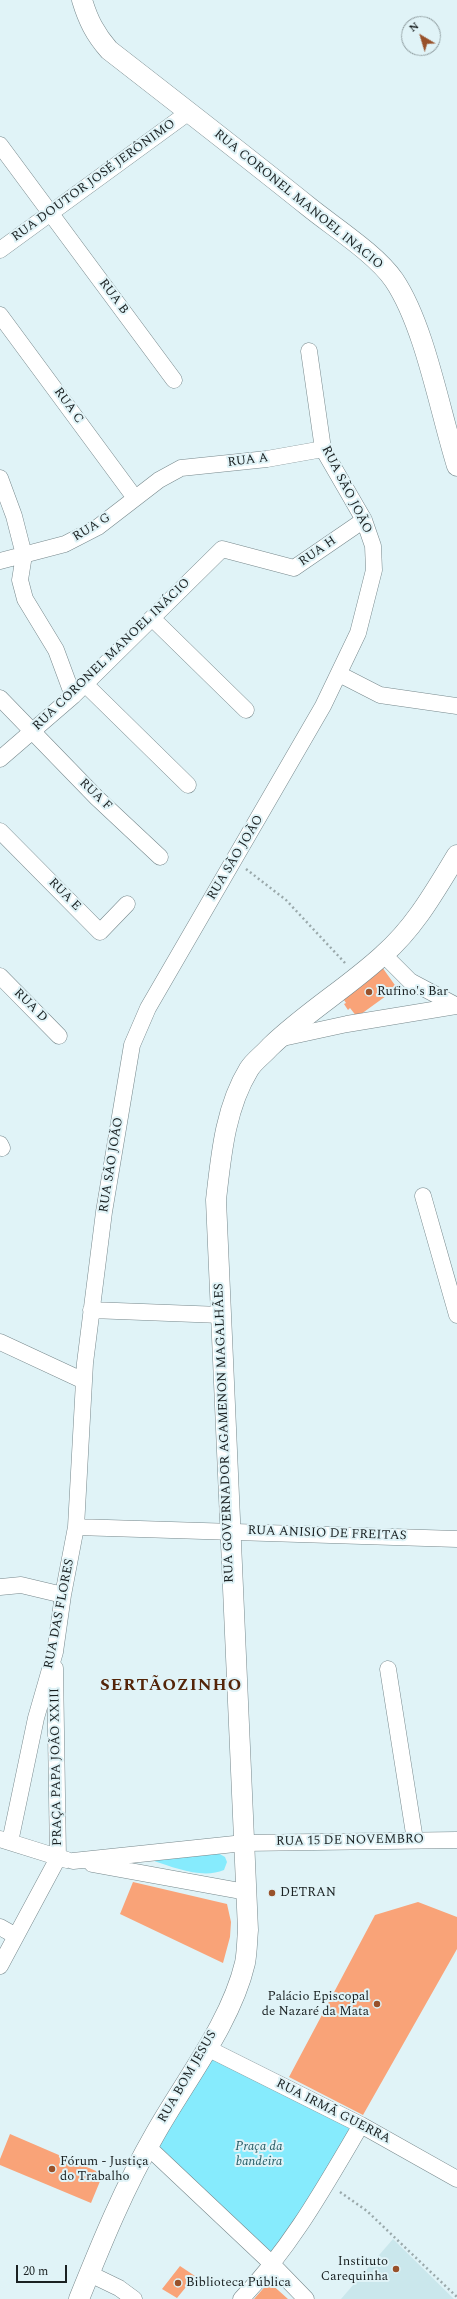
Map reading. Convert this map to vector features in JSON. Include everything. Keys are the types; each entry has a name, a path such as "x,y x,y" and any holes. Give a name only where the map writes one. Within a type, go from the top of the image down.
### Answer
{"street":[{"name":"RUA CORONEL MANOEL INACIO","path":"82,0 87,18 95,35 109,50 370,256 394,281 406,303 420,337 451,424 457,466"},
{"name":"RUA DOUTOR JOSÉ JERÔNIMO","path":"0,250 189,112"},
{"name":"RUA B","path":"0,146 174,380"},
{"name":"RUA C","path":"0,315 135,498"},
{"name":"RUA SÃO JOÃO","path":"84,1381 91,1310 104,1212 132,1045 148,1008 323,706 358,633 374,570 373,546 364,520 323,449 309,352"},
{"name":"RUA A","path":"172,472 181,468 267,459 323,449"},
{"name":"RUA G","path":"0,560 24,555 72,541 98,527 135,498 172,472"},
{"path":"0,479 24,555 20,580 25,600 56,650 73,696"},
{"name":"RUA H","path":"222,549 294,568 364,520"},
{"name":"RUA CORONEL MANOEL INÁCIO","path":"0,759 73,696 222,549"},
{"path":"152,618 246,710"},
{"path":"339,674 380,695 457,706"},
{"path":"85,684 188,785"},
{"name":"RUA F","path":"0,698 98,798 160,857"},
{"name":"RUA E","path":"0,831 100,932 127,904"},
{"path":"278,1039 384,955 406,932 427,905 457,855"},
{"path":"384,955 410,981 457,1006"},
{"name":"RUA D","path":"0,976 59,1036"},
{"path":"278,1039 347,1024 457,1006"},
{"name":"RUA GOVERNADOR AGAMENON MAGALHÃES","path":"244,1843 216,1200 221,1153 234,1098 250,1067 278,1039"},
{"path":"423,1196 457,1315"},
{"path":"91,1310 221,1315"},
{"path":"0,1342 84,1381"},
{"name":"RUA DAS FLORES","path":"5,1841 36,1718 55,1652 63,1595 76,1527 84,1381"},
{"name":"RUA ANISIO DE FREITAS","path":"76,1527 230,1530 457,1539"},
{"path":"0,1587 21,1584 63,1595"},
{"name":"PRAÇA PAPA JOÃO XXIII","path":"55,1652 65,1859"},
{"path":"388,1668 416,1840"},
{"name":"RUA 15 DE NOVEMBRO","path":"65,1859 244,1843 457,1840"},
{"path":"5,1841 65,1859 246,1892"},
{"name":"RUA BOM JESUS","path":"79,2299 119,2201 148,2147 207,2048 231,2001 245,1963 248,1930 244,1843"},
{"path":"0,1966 17,1934 65,1859"},
{"path":"0,1927 17,1934"},
{"name":"RUA IRMÃ GUERRA","path":"207,2048 361,2125 457,2179"},
{"path":"241,2299 272,2264 300,2227 361,2125"},
{"path":"148,2147 272,2264 306,2299"},
{"path":"90,2274 119,2288 134,2299"}],"path":[{"path":"234,861 286,900 357,976"},
{"path":"327,2182 367,2211 457,2297"}],"shaded area":[{"name":"Instituto Carequinha","path":"393,2239 454,2299 341,2299"}],"green space":[{"path":"218,1853 225,1857 227,1862 224,1870 216,1872 189,1872 154,1861 154,1856"},
{"name":"Praça da bandeira","path":"207,2048 361,2125 272,2264 148,2147"}],"building":[{"name":"Rufino's Bar","path":"382,967 397,988 357,1017 350,1008 348,1010 342,997"},
{"path":"133,1882 227,1904 231,1922 230,1937 223,1963 120,1914"},
{"name":"Palácio Episcopal de Nazaré da Mata","path":"418,1902 457,1917 457,1949 363,2115 289,2077 375,1915"},
{"name":"Fórum - Justiça do Trabalho","path":"10,2134 103,2174 91,2203 0,2165 0,2159"},
{"name":"Biblioteca Pública","path":"180,2266 195,2276 177,2298 162,2289"},
{"path":"269,2282 288,2299 254,2299"}],"place":[{"name":"Rufino's Bar","path":"369,992"},
{"name":"DETRAN","path":"272,1893"},
{"name":"Palácio Episcopal de Nazaré da Mata","path":"377,2004"},
{"name":"Fórum - Justiça do Trabalho","path":"52,2169"},
{"name":"Instituto Carequinha","path":"396,2269"},
{"name":"Biblioteca Pública","path":"178,2283"}],"district":[{"name":"SERTÃOZINHO","path":"171,1687"}]}
